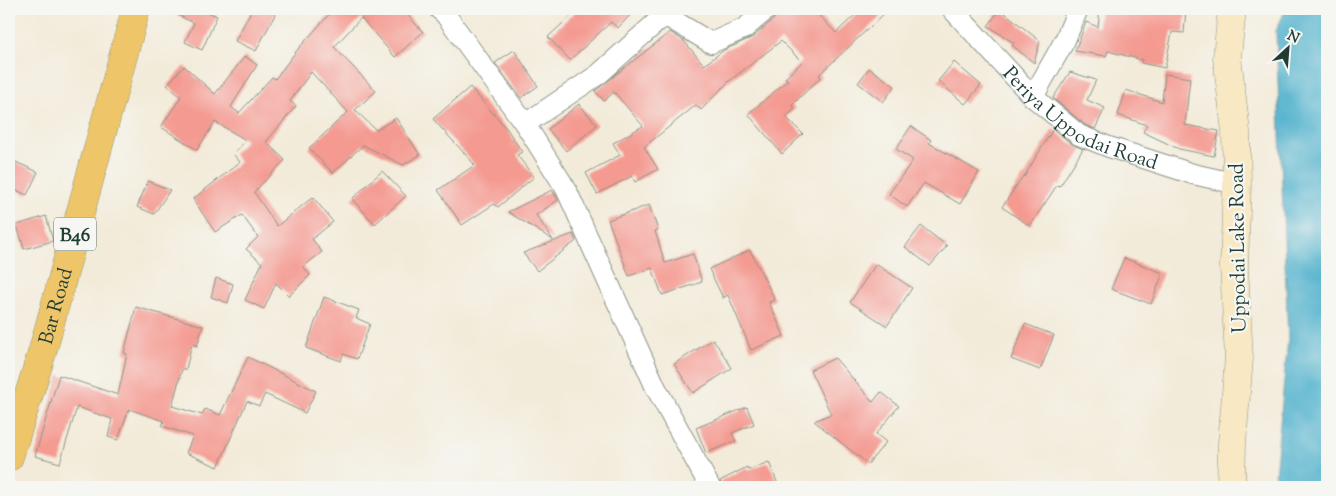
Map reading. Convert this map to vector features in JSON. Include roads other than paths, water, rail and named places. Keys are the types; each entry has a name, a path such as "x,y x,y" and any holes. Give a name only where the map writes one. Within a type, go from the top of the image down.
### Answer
{"main road":[{"name":"Bar Road","path":"9,457 42,353 136,9"}],"street":[{"path":"439,9 445,14 525,124 566,189 656,388 710,487"},
{"path":"525,124 598,74 659,20 668,17 711,43 745,28 767,9"},
{"name":"Periya Uppodai Road","path":"952,9 1034,97 1079,135 1109,147 1193,174 1237,184"},
{"path":"1034,97 1065,40 1078,9"},
{"name":"Uppodai Lake Road","path":"1231,487 1232,443 1239,358 1234,267 1237,184 1236,132 1227,57 1232,9"}],"water":[{"path":"1286,9 1327,9 1327,487 1274,487 1288,339 1276,31"}]}
